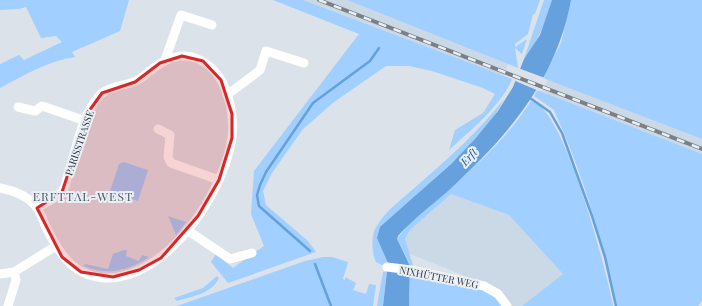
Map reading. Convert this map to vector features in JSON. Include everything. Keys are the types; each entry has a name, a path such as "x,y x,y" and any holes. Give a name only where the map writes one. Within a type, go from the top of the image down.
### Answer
{"street":[{"path":"165,60 181,15 212,25"},
{"path":"227,95 260,70 266,51 304,63"},
{"name":"PARISSTRASSE","path":"0,188 19,193 29,199 38,208 56,246 67,262 80,272 91,276 113,277 139,270 152,264 161,258 188,230 206,204 218,180 232,138 232,114 221,80 203,61 182,56 165,60 135,82 112,88 102,93 92,105 62,192 38,208"},
{"path":"18,107 35,111 42,106 86,121"},
{"path":"158,129 170,135 168,157 171,163 218,180"},
{"path":"188,230 230,259 252,253"},
{"path":"0,274 14,272 56,246"},
{"name":"NIXHÜTTER WEG","path":"387,267 411,270 484,286 498,294 507,306"},
{"path":"8,306 16,280 14,272"}],"highlighted area":[{"path":"182,56 203,61 221,80 232,114 232,138 219,180 198,216 161,258 139,270 113,277 81,272 62,257 37,208 62,192 89,111 102,93 135,82 160,63"}],"shaded area":[{"path":"0,0 129,0 120,31 72,52 75,57 46,65 0,88 0,64 19,55 24,60 62,42 56,36 41,38 26,7 0,10"},
{"path":"273,0 303,0 512,79 501,99 449,150 455,130 483,113 495,94 483,88 432,71 409,66 386,66 334,102 303,129 272,173 263,191 266,205 308,241 316,252 228,283 211,262 216,254 233,268 264,246 251,214 254,171 359,34"},
{"path":"303,0 347,0 508,64 503,76"},
{"path":"347,0 540,0 535,14 533,14 528,34 515,44 515,47 527,39 522,54 515,48 518,68"},
{"path":"544,0 552,0 538,38 524,59"},
{"path":"571,0 702,0 702,139 543,78 561,43"},
{"path":"548,79 702,139 702,154 542,92"},
{"path":"537,90 702,154 702,301 698,306 617,306 605,257 584,186 554,110 534,96"},
{"path":"504,99 496,113 477,137 455,160 420,192 378,238 388,263 382,265 376,262 373,250 373,236 379,222 396,204 464,143 485,122"},
{"path":"531,101 544,110 557,130 570,159 593,228 613,306 522,306 563,274 509,215 451,194 410,230 405,239 413,265 411,267 397,239 408,225 489,152 518,119"},
{"path":"124,162 148,170 138,201 127,197 112,203 109,202 109,194 119,164"},
{"path":"451,194 509,215 563,274 522,306 510,306 475,280 408,253 405,239 410,230"},
{"path":"168,216 186,222 176,235"},
{"path":"127,250 126,256 139,261 142,255 149,257 134,266 125,269 101,271 84,266 85,264 108,269 113,254"},
{"path":"323,257 332,257 348,262 343,279 345,280 345,277 356,283 353,290 366,294 369,284 376,285 373,306 177,306 305,261"},
{"path":"387,271 383,306 377,306 383,272"},
{"path":"410,273 488,290 504,306 409,306"},
{"path":"217,276 219,278 216,283 201,294 177,301 174,298 203,288"}],"water":[{"name":"Erft","path":"552,0 571,0 564,29 554,56 541,82 526,106 490,150 470,171 416,218 398,236 397,239 410,266 409,306 383,306 388,263 377,238 380,227 451,164 475,139 498,111 513,87 524,59 540,35"}],"pier":[{"path":"518,68 545,78 539,91 513,80"}],"waterway":[{"path":"310,251 259,206 257,195 260,185 266,172 313,103 370,61 379,48"},
{"path":"530,98 550,112 562,133 605,257 616,306"},
{"path":"315,264 331,306"}],"railway":[{"path":"319,0 702,149"}],"district":[{"name":"ERFTTAL-WEST","path":"83,197"}]}
